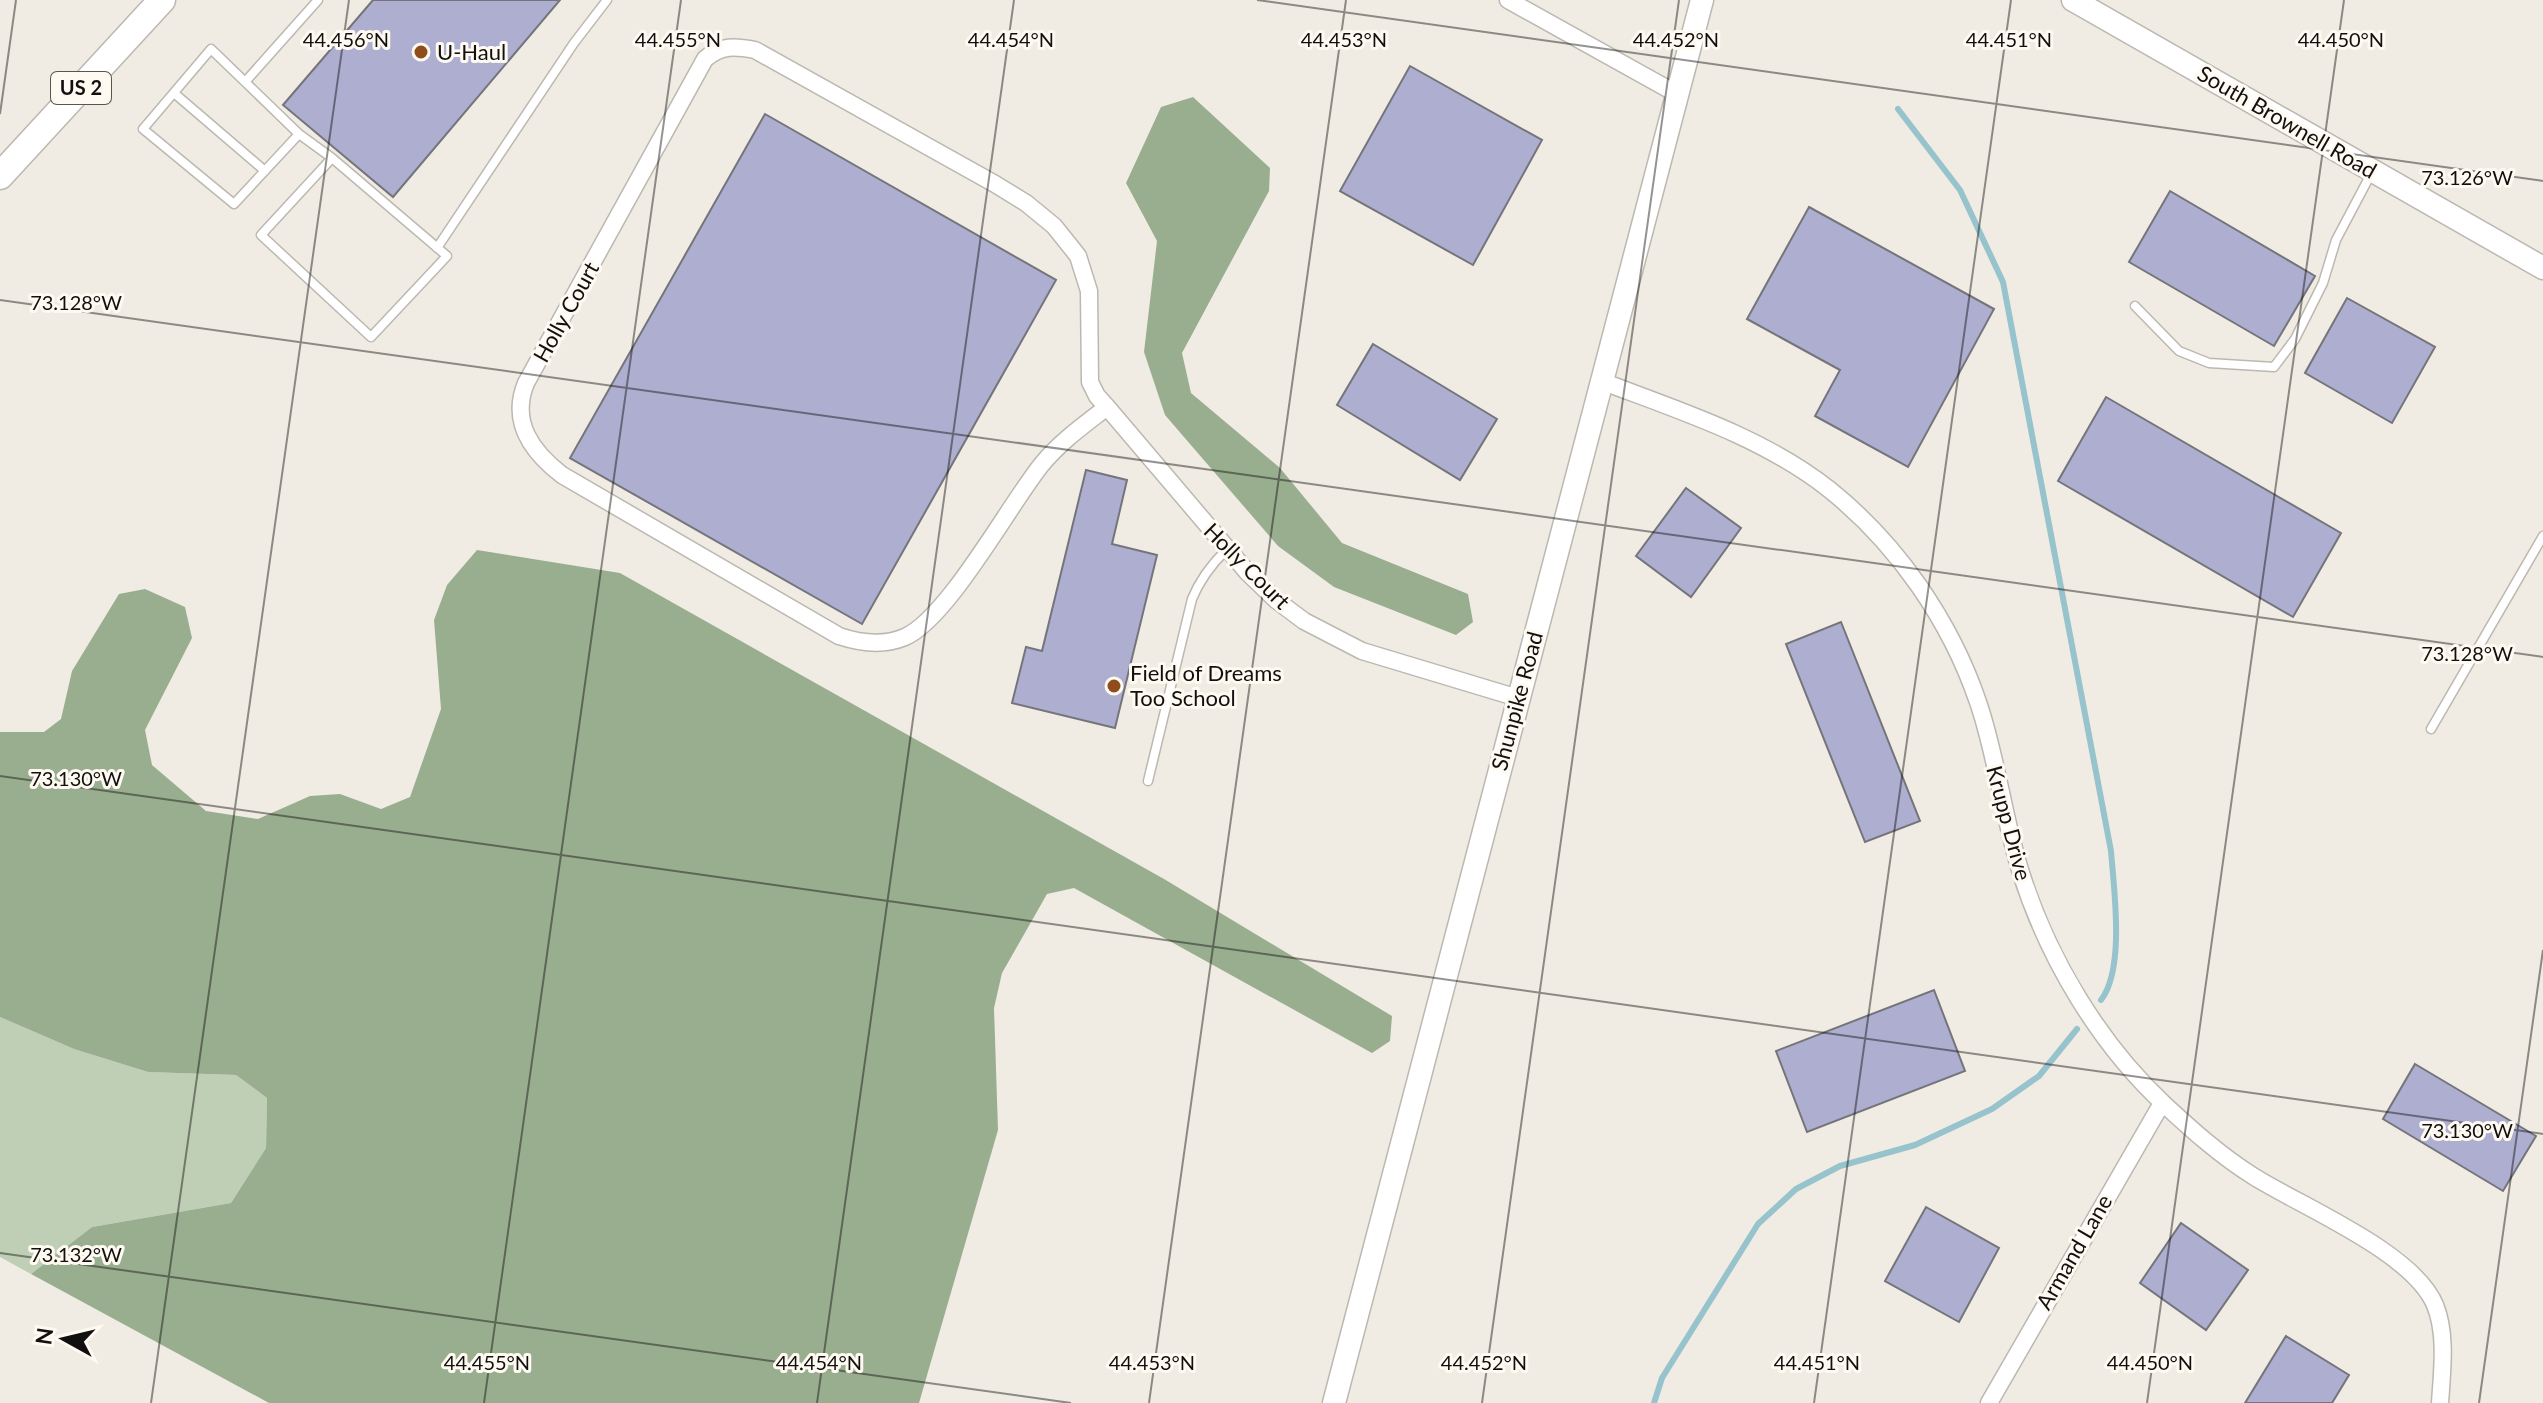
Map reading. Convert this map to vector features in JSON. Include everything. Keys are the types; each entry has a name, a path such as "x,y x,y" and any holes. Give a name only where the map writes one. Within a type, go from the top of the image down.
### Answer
{"main road":[{"name":"US 2","path":"0,176 162,0"}],"street":[{"path":"1508,0 1677,94"},
{"name":"Shunpike Road","path":"1334,1403 1702,0"},
{"name":"South Brownell Road","path":"2073,0 2543,268"},
{"name":"Holly Court","path":"1107,407 1072,433 1041,466 937,611 907,636 875,643 839,636 562,475 533,448 519,414 520,397 526,383 705,59 714,51 737,46 755,50 982,176 1026,203 1054,226 1069,242 1084,271 1089,291 1090,382 1097,396 1107,407 1226,550 1276,600 1339,641 1413,668 1518,698"},
{"name":"Krupp Drive","path":"1601,381 1732,431 1793,464 1848,505 1906,568 1938,616 1979,703 2020,870 2042,927 2080,1001 2099,1030 2162,1103 2249,1173 2374,1245 2422,1284 2434,1302 2440,1320 2440,1403"},
{"name":"Armand Lane","path":"1989,1403 2162,1103"}],"lane":[{"path":"245,82 318,0"},
{"path":"437,248 607,0"},
{"path":"299,134 234,204 143,129 211,49 299,134 332,158 447,256 371,337 261,235 332,158"},
{"path":"174,93 265,171"},
{"path":"2135,306 2179,351 2209,363 2274,367 2295,339 2323,283 2336,240 2373,171"},
{"path":"2431,729 2543,536"},
{"path":"1148,781 1192,599 1211,564 1226,550"}],"green space":[{"path":"1193,97 1270,168 1269,191 1182,353 1191,393 1280,468 1342,543 1468,594 1473,622 1456,635 1334,587 1278,546 1165,415 1144,352 1157,241 1126,183 1161,107"},
{"path":"477,550 620,573 1164,879 1392,1016 1390,1041 1372,1053 1074,888 1047,894 1002,973 994,1008 998,1130 919,1403 269,1403 31,1274 92,1227 231,1203 266,1148 267,1098 236,1075 148,1072 74,1049 0,1017 0,732 44,732 61,719 72,671 119,594 145,589 185,607 192,638 145,730 152,765 206,811 258,819 310,796 340,794 381,809 410,797 441,709 434,620 447,585"},
{"path":"0,1017 74,1049 148,1072 236,1075 267,1098 266,1148 231,1203 92,1227 31,1274 0,1257"}],"building":[{"name":"U-Haul","path":"373,0 560,0 393,197 283,105"},
{"path":"1410,66 1542,140 1473,265 1340,191"},
{"path":"765,114 1056,280 862,624 570,458"},
{"path":"2170,191 2315,276 2274,346 2129,262"},
{"path":"1809,207 1994,309 1908,467 1815,416 1840,370 1747,319"},
{"path":"2347,298 2435,347 2392,423 2305,373"},
{"path":"1373,344 1497,419 1460,480 1337,405"},
{"path":"2106,397 2341,533 2293,617 2058,481"},
{"path":"1086,470 1127,480 1112,544 1157,555 1115,728 1012,703 1026,647 1042,651"},
{"path":"1686,488 1741,528 1691,597 1636,556"},
{"path":"1841,622 1920,821 1865,842 1786,644"},
{"path":"1934,990 1965,1071 1807,1132 1776,1051"},
{"path":"2415,1064 2536,1136 2503,1191 2383,1119"},
{"path":"1926,1207 1999,1248 1959,1322 1885,1281"},
{"path":"2181,1223 2248,1270 2206,1330 2140,1283"},
{"path":"2286,1336 2349,1375 2332,1403 2245,1403"}],"waterway":[{"path":"1898,109 1960,190 2003,282 2111,851 2116,950 2108,986 2101,1000"},
{"path":"1654,1403 1662,1378 1758,1224 1796,1189 1840,1166 1915,1145 1992,1109 2039,1076 2077,1029"}],"place":[{"name":"U-Haul","path":"421,52"},
{"name":"Field of Dreams Too School","path":"1114,686"}]}
